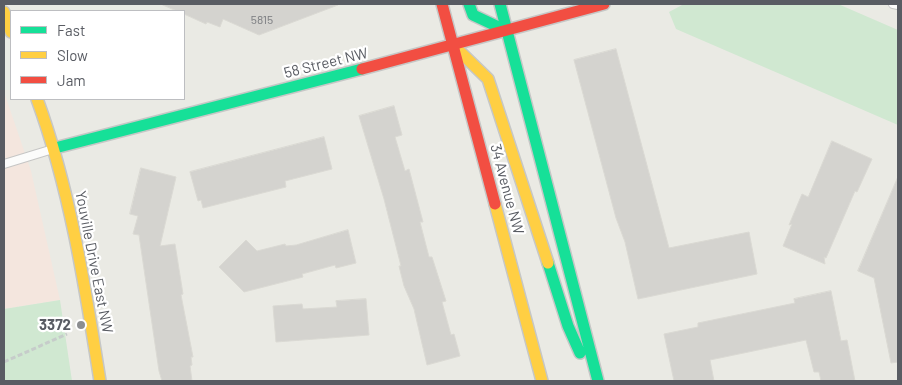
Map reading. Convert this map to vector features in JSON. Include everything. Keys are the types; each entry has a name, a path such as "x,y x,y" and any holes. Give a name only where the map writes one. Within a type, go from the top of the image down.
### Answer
{"main road":[{"name":"34 Avenue NW","path":"442,4 542,381"},
{"path":"469,4 473,15 507,31"},
{"path":"500,4 598,381"},
{"name":"58 Street NW","path":"55,148 454,46 604,4"},
{"path":"4,12 10,29"},
{"path":"454,46 488,80 568,326 593,381"},
{"name":"Youville Drive East NW","path":"37,100 55,148 86,294 100,381"}],"lane":[{"path":"894,4 898,5"},
{"path":"4,164 55,148"}],"path":[{"path":"4,362 67,334"}],"shaded area":[{"path":"4,92 31,171 60,300 4,309"}],"green space":[{"path":"684,4 838,4 898,30 898,125 676,29 669,12"},
{"path":"60,300 72,381 4,381 4,309"}],"building":[{"path":"161,4 338,5 259,35 223,19 220,27 207,22 206,24 185,14 185,10 175,10"},
{"path":"616,49 669,248 749,232 757,274 638,299 625,242 616,218 574,60"},
{"path":"394,106 402,135 395,137 405,171 409,169 423,222 420,222 429,257 432,257 446,301 442,302 451,335 454,334 460,356 427,365 414,309 404,286 399,266 401,266 384,199 359,116"},
{"path":"324,137 332,169 285,181 286,187 203,208 201,200 198,201 190,172"},
{"path":"832,141 872,159 857,192 855,191 826,258 824,257 825,264 783,246 792,224 789,225 802,194 808,197"},
{"path":"141,168 176,177 160,246 175,244 183,294 181,295 193,357 191,357 192,365 190,366 192,381 162,381 159,371 139,235 133,234 138,216 130,214"},
{"path":"898,177 898,362 891,363 874,278 858,271"},
{"path":"348,230 356,263 336,268 335,265 302,274 303,277 244,292 219,267 246,240 257,251 285,244 286,246 296,245"},
{"path":"831,291 841,341 847,340 855,381 821,381 819,372 814,372 806,340 710,360 714,381 674,381 664,334 698,327 698,323 795,303 794,299"},
{"path":"366,299 369,335 276,342 273,306 302,304 303,309 337,307 336,301"}],"traffic: fast":[{"path":"469,4 473,15 507,31"},
{"path":"500,4 598,381"},
{"path":"55,148 362,69"},
{"path":"548,263 568,326 580,353"}],"traffic: slow":[{"path":"4,12 10,29"},
{"path":"454,46 488,79 548,263"},
{"path":"37,100 59,168 75,238 100,381"},
{"path":"495,204 542,381"}],"traffic: jam":[{"path":"442,4 495,204"},
{"path":"362,69 604,4"}],"place":[{"name":"3372","path":"81,325"}]}
